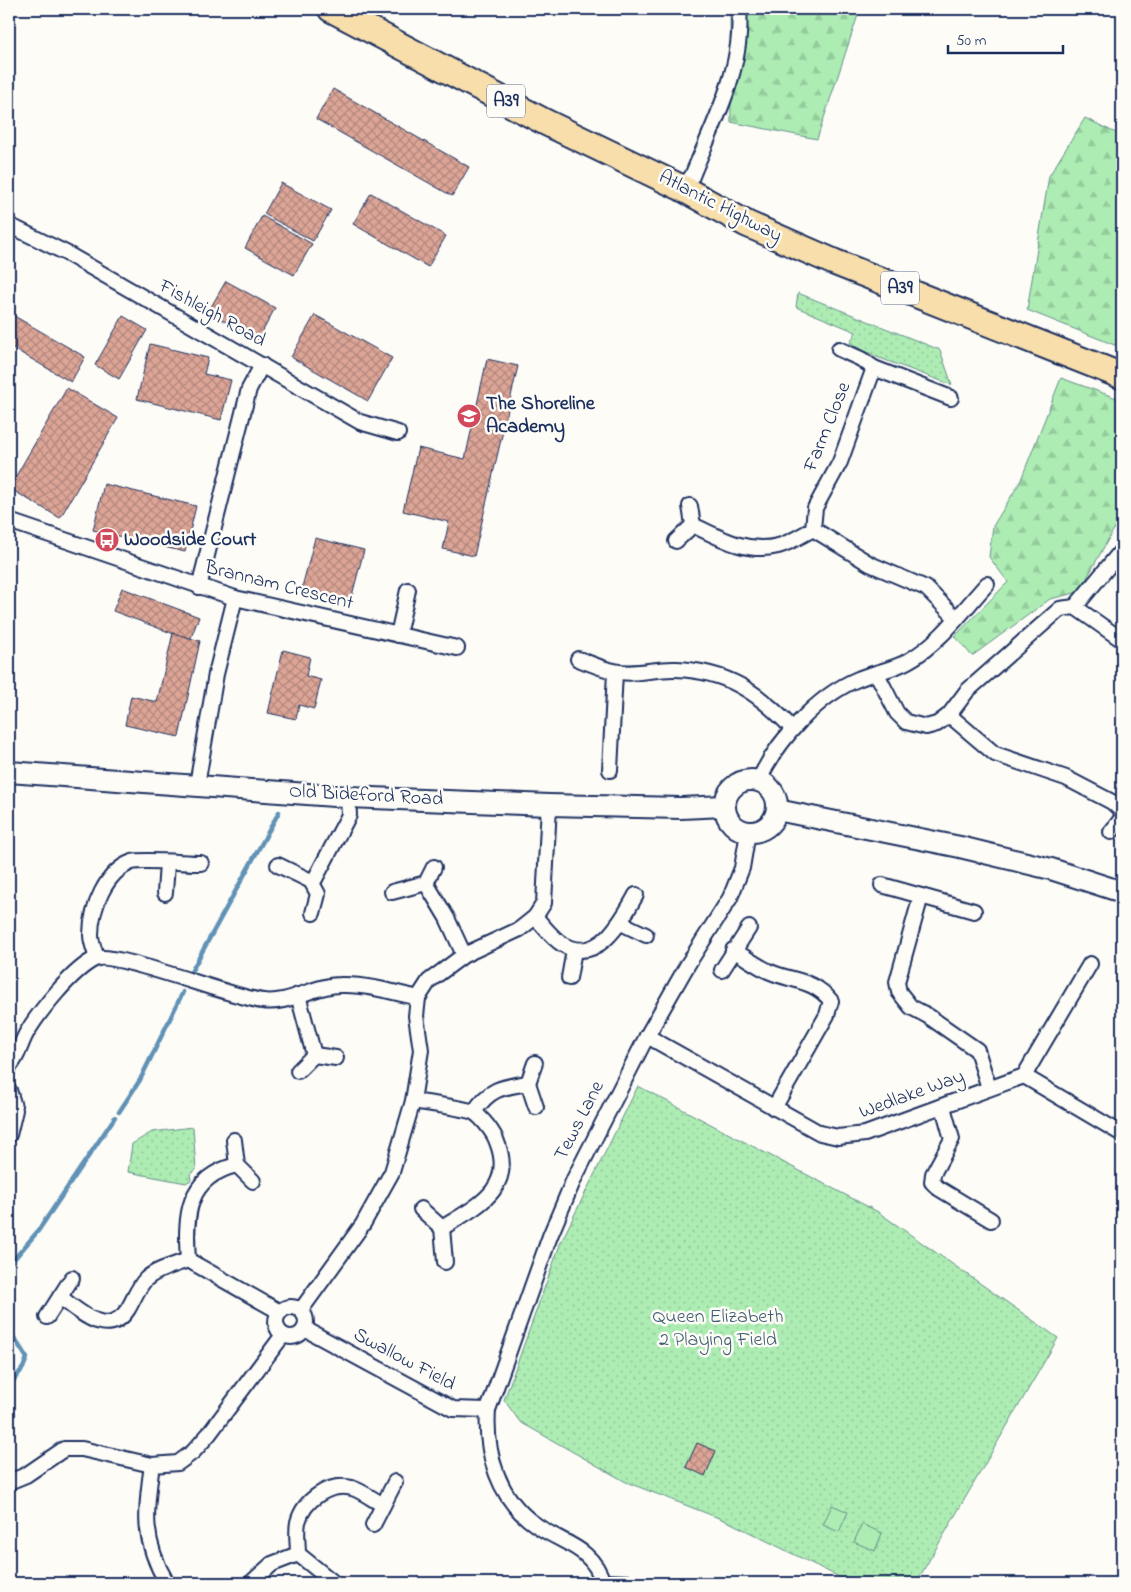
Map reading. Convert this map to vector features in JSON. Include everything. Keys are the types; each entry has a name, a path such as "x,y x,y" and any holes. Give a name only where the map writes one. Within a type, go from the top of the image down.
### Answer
{"highway":[{"name":"Atlantic Highway","path":"331,9 545,122 682,188 747,224 834,262 1122,376"}],"street":[{"path":"682,188 692,176 734,70 740,39 739,9"},
{"name":"Fishleigh Road","path":"9,225 66,253 360,422 398,433"},
{"name":"Farm Close","path":"839,349 874,368 951,398"},
{"path":"199,587 238,426 249,389 262,365"},
{"name":"Farm Close","path":"813,529 815,508 840,462 874,368"},
{"path":"690,506 693,526"},
{"name":"Brannam Crescent","path":"9,521 235,598 457,648"},
{"path":"693,526 738,546 753,548 780,546 813,529 870,564 926,588 956,618"},
{"path":"676,541 693,526"},
{"path":"1075,606 1122,550"},
{"path":"759,780 769,758 792,728 837,690 859,679 877,674 908,661 936,640 987,584"},
{"path":"398,635 408,590"},
{"path":"197,785 216,674 235,598"},
{"path":"877,674 897,713 906,722 926,727 937,724 949,715 967,692 1054,614 1067,606 1075,606 1122,640"},
{"path":"578,658 615,672 682,669 739,684 771,706 792,728"},
{"path":"610,770 615,672"},
{"path":"949,715 995,754 1066,778 1112,802 1122,811"},
{"name":"Old Bideford Road","path":"9,772 348,797 549,805 681,808 724,806"},
{"path":"747,780 759,780 774,793 776,810 772,820 764,828 748,832 739,829 731,823 724,806 731,788 747,780"},
{"path":"311,881 315,879 349,815 348,797"},
{"path":"301,1310 347,1247 392,1172 413,1101 421,1050 416,1016 418,998 428,981 464,955 520,929 535,917 544,902 549,805"},
{"path":"776,810 960,847 1051,870 1122,892"},
{"path":"1111,832 1122,818"},
{"name":"Tews Lane","path":"603,1583 589,1556 534,1524 520,1510 499,1480 488,1445 488,1410 550,1236 574,1179 647,1036 688,964 730,898 742,868 748,832"},
{"path":"97,958 91,937 95,910 111,878 117,871 134,862 201,863"},
{"path":"165,893 167,863"},
{"path":"278,865 311,881 318,894 313,913"},
{"path":"392,892 426,883 434,867"},
{"path":"426,883 447,918 464,955"},
{"path":"882,885 974,911"},
{"path":"535,917 561,944 574,950 594,948 621,923 636,895"},
{"path":"921,896 897,982 899,992 911,1007 928,1016 977,1050 989,1088"},
{"path":"621,923 646,935"},
{"path":"722,970 733,950 749,928"},
{"path":"569,978 574,950"},
{"path":"733,950 769,971 799,979 826,995 831,1002 827,1015 774,1108"},
{"path":"9,1067 15,1061 27,1033 55,996 77,969 97,958 117,958 173,977 262,1002 280,1001 340,984 380,988 418,998"},
{"path":"1090,964 1024,1076 1122,1134"},
{"path":"298,995 314,1055"},
{"name":"Wedlake Way","path":"647,1036 820,1133 851,1137 943,1107 1024,1076"},
{"path":"314,1055 336,1058"},
{"path":"298,1071 314,1055"},
{"path":"535,1063 528,1082 536,1107"},
{"path":"474,1112 484,1097 507,1086 528,1082"},
{"path":"9,1090 15,1110 9,1134"},
{"path":"413,1101 474,1112 494,1135 500,1149 502,1169 498,1185 483,1202 442,1228"},
{"path":"943,1107 952,1139 933,1174 932,1182 938,1188 990,1220"},
{"path":"234,1140 237,1165 253,1181"},
{"path":"188,1260 186,1216 192,1199 212,1174 237,1165"},
{"path":"421,1210 442,1228 445,1262"},
{"path":"188,1260 280,1312"},
{"path":"60,1297 89,1319 101,1324 115,1320 126,1311 147,1278 188,1260"},
{"path":"47,1317 72,1278"},
{"path":"292,1306 301,1310 307,1321 305,1329 294,1337 283,1335 276,1326 280,1312 292,1306"},
{"name":"Swallow Field","path":"305,1329 453,1409 488,1410"},
{"path":"9,1482 26,1475 64,1449 82,1449 152,1464 178,1463 193,1452 283,1335"},
{"path":"152,1464 145,1514 148,1541 167,1583"},
{"path":"373,1525 395,1482"},
{"path":"298,1554 298,1523 306,1505 316,1496 332,1488 352,1488 383,1505"},
{"path":"251,1583 272,1564 298,1554"},
{"path":"298,1554 334,1583"},
{"path":"603,1583 630,1583"}],"green space":[{"path":"730,9 860,9 817,139 731,122"},
{"path":"1085,118 1122,136 1122,348 1027,310 1049,176"},
{"path":"798,293 940,350 952,385 877,357 850,343 856,332 796,307"},
{"path":"1061,378 1122,400 1122,519 1114,529 1079,592 1050,599 972,656 955,636 1008,582 989,557 993,526 1020,482"},
{"name":"Queen Elizabeth 2 Playing Field","path":"638,1086 878,1212 1058,1338 916,1583 851,1583 729,1522 626,1482 520,1422 504,1400 561,1242"},
{"path":"193,1127 196,1170 190,1174 191,1180 186,1183 128,1172 132,1144 152,1132"},
{"path":"832,1505 848,1512 839,1532 823,1525"},
{"path":"862,1524 882,1533 875,1551 854,1542"}],"building":[{"path":"333,89 469,167 452,196 316,119"},
{"path":"281,183 331,210 313,241 264,214"},
{"path":"371,193 446,236 428,267 353,224"},
{"path":"262,216 312,244 294,275 245,248"},
{"path":"226,281 275,308 258,340 208,312"},
{"path":"9,313 85,357 71,382 9,346"},
{"path":"315,315 392,358 368,401 291,357"},
{"path":"123,316 147,330 119,379 95,365"},
{"path":"150,344 208,358 204,374 231,380 221,420 137,399"},
{"path":"487,359 518,366 474,556 443,549 449,522 403,511 418,448 465,459"},
{"path":"67,388 118,418 60,518 9,488"},
{"path":"104,484 196,506 185,552 93,530"},
{"path":"315,538 364,550 350,603 301,591"},
{"path":"122,588 199,617 190,640 113,611"},
{"path":"173,633 200,641 179,737 125,725 131,696 157,702"},
{"path":"283,650 310,657 306,676 321,680 314,709 299,705 296,719 268,713"},
{"path":"697,1443 716,1451 705,1476 686,1467"}],"waterway":[{"path":"191,972 279,812"},
{"path":"119,1112 140,1080 183,992"},
{"path":"9,1265 38,1231 115,1117"},
{"path":"9,1330 27,1358 23,1368 9,1386"}],"place":[{"name":"The Shoreline Academy","path":"469,416"},
{"name":"Woodside Court","path":"107,540"}]}
